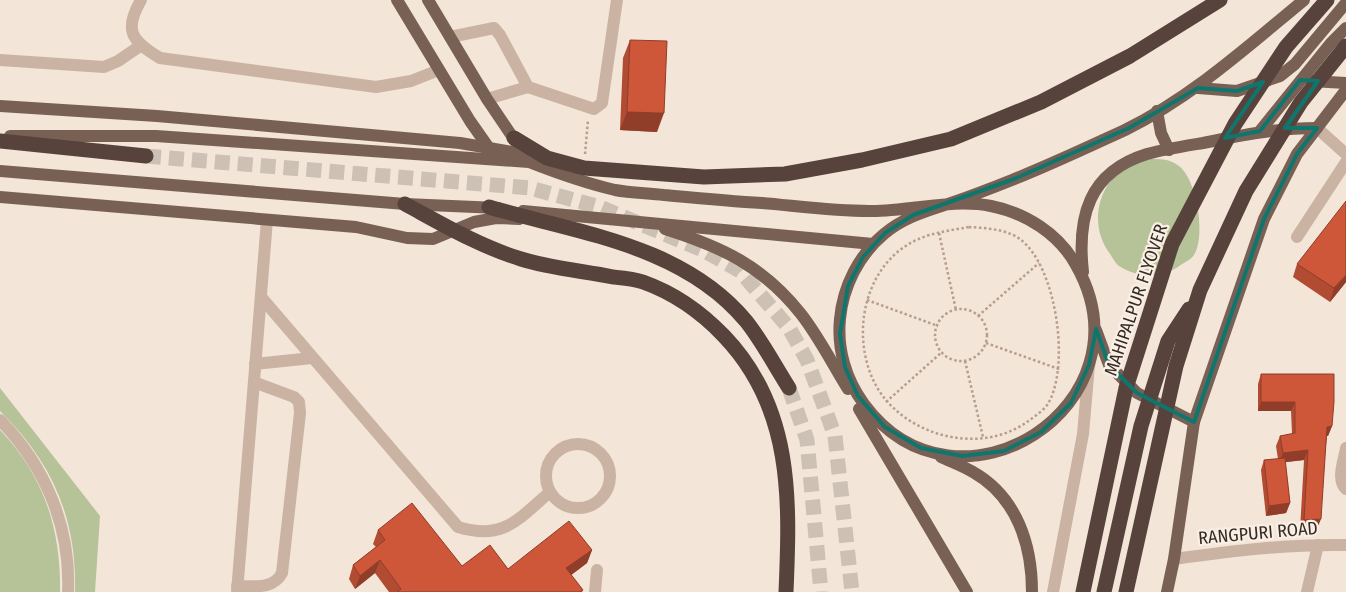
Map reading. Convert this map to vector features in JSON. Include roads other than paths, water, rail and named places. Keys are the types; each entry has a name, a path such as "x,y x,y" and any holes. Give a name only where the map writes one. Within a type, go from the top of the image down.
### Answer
{"highway":[{"path":"514,138 547,158 584,168 704,177 785,174 862,160 951,139 1041,102 1130,56 1220,0"},
{"name":"MAHIPALPUR FLYOVER","path":"1084,592 1126,388 1172,244 1235,124 1286,47 1327,0"},
{"path":"1104,592 1144,416 1168,341 1200,290 1246,191 1300,102 1346,46"},
{"path":"0,141 146,156"},
{"path":"405,204 478,243 522,260 642,282 668,293 693,308 715,326 735,347 752,370 766,395 776,422 782,450 788,534 786,592"},
{"path":"490,207 617,241 688,271 716,292 746,321 789,388"},
{"path":"1126,592 1176,366 1200,290"}],"main road":[{"path":"397,0 498,162"},
{"path":"428,0 487,98 526,158"},
{"path":"1032,592 1032,568 1029,549 1014,513 1003,498 974,472 921,448 885,427 871,413 851,382 841,351 840,318 848,286 863,257 873,244 899,223 928,209 1014,179 1128,128 1198,88 1304,0"},
{"path":"1198,88 1237,91 1280,76 1295,64 1346,3"},
{"path":"1260,131 1300,80 1346,28"},
{"path":"1300,80 1346,83"},
{"path":"1167,592 1174,559 1194,422 1264,220 1297,154 1346,90"},
{"path":"0,106 214,121 488,148 526,158 566,177 618,191 870,212 966,203 988,205 1009,210 1029,219 1062,246 1075,263 1091,302 1094,322 1109,365 1137,394 1194,422"},
{"path":"1157,111 1161,133 1169,150"},
{"path":"1084,282 1081,229 1086,210 1095,192 1108,177 1124,164 1148,154 1260,131 1282,128 1317,128"},
{"path":"0,136 156,136 498,162 526,158"},
{"path":"0,171 405,204 490,207 873,244"},
{"path":"0,197 356,227 407,238 433,239 474,222 496,218 533,220"},
{"path":"641,221 706,242 741,259 774,284 802,316 967,592"},
{"path":"921,448 941,454 983,456 1023,443 1057,419 1074,396 1089,365 1093,344 1094,322"}],"street":[{"path":"142,0 133,14 131,25 133,36 140,46 160,58 175,62 376,87 411,81 439,70"},
{"path":"487,98 528,87 588,109 598,108 602,103 617,0"},
{"path":"450,37 494,28 500,35 528,87"},
{"path":"0,60 104,67 118,61 140,46"},
{"path":"1317,128 1346,154"},
{"path":"1297,237 1346,162"},
{"path":"254,382 294,397 298,402 300,413 282,573 278,580 266,586 237,589 267,220"},
{"path":"261,297 458,527 502,530 510,526 550,492"},
{"path":"255,364 312,358"},
{"path":"1053,592 1083,434 1089,365"},
{"path":"0,420 14,435 38,468 59,517 67,554 68,592"},
{"path":"572,445 585,445 596,450 605,459 610,470 610,483 605,494 596,503 584,508 572,508 560,503 550,492 547,482 547,470 552,458 561,450 572,445"},
{"path":"1346,448 1341,475 1342,483 1346,489"},
{"path":"1307,592 1318,545"},
{"name":"RANGPURI ROAD","path":"1174,559 1269,546 1346,545"},
{"path":"595,592 597,570"}],"tunnel":[{"path":"146,156 530,188 600,207 705,251 740,271 789,328 807,360 835,436 852,592"},
{"path":"789,388 807,440 821,592"}]}
